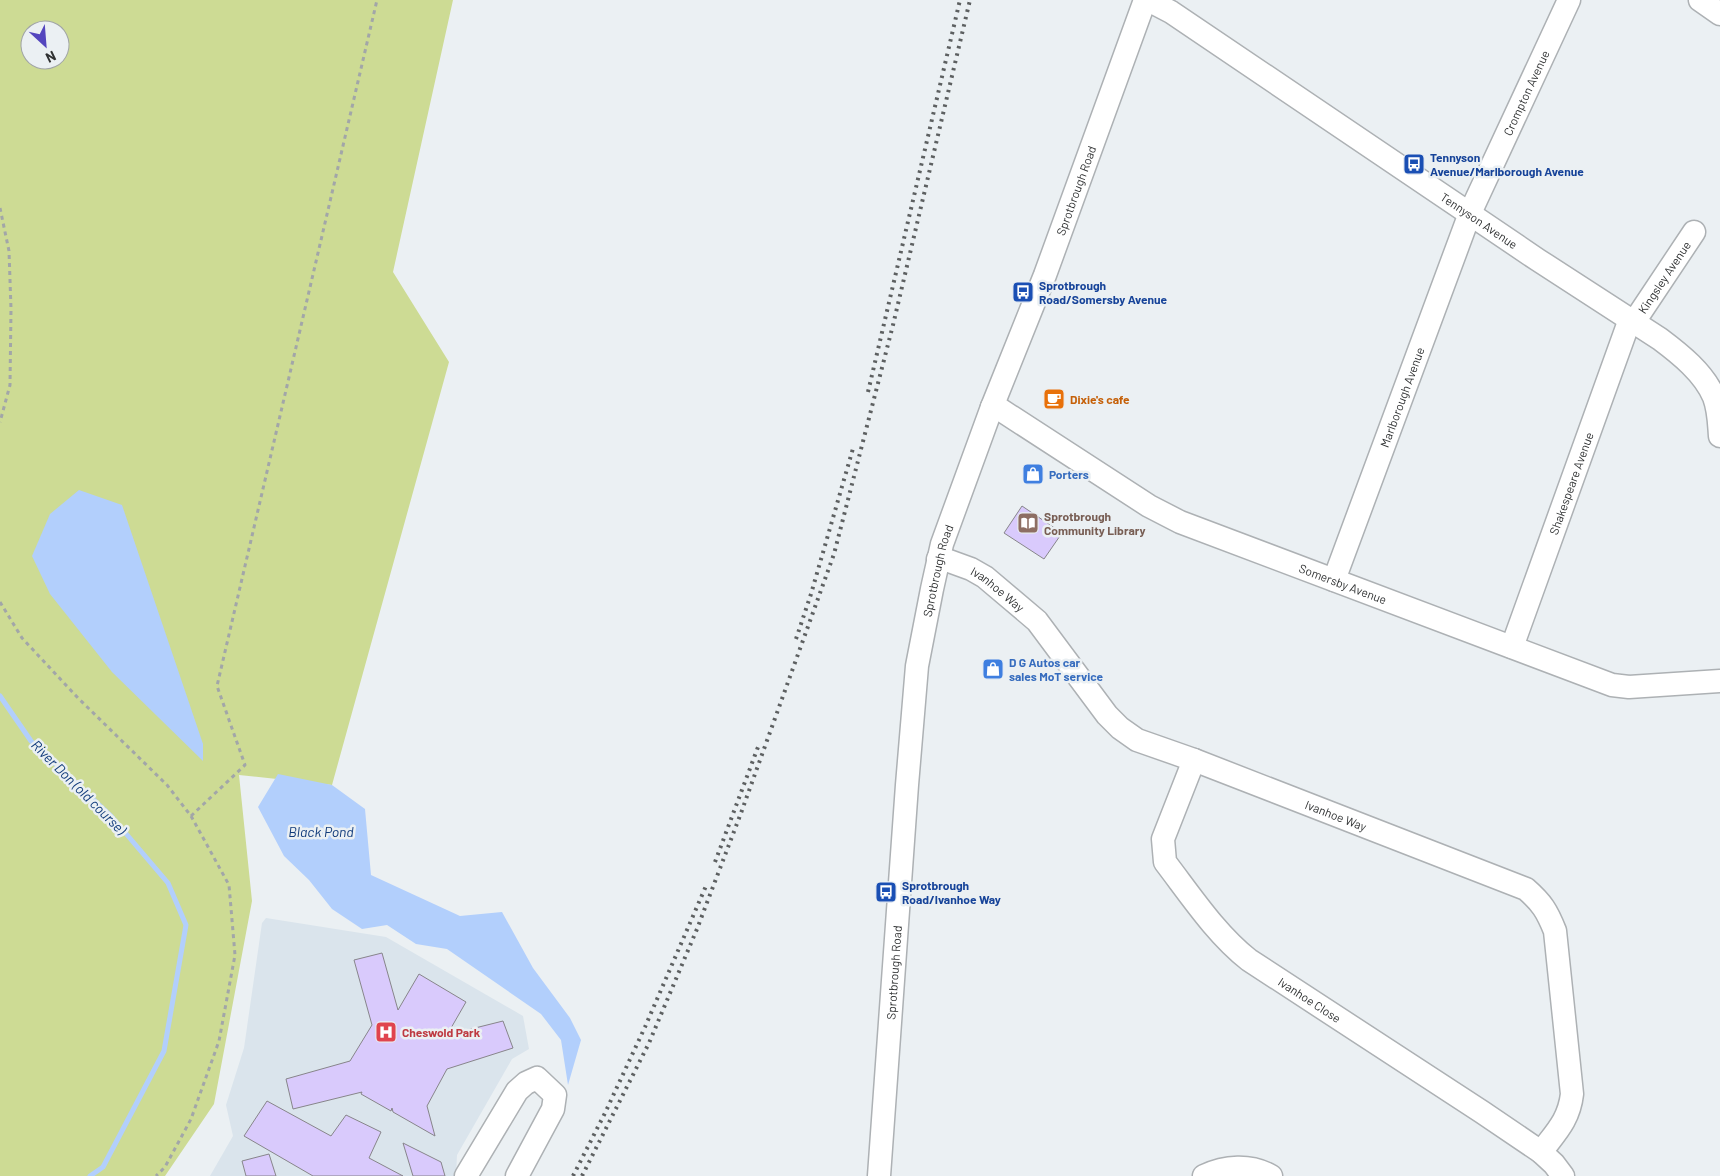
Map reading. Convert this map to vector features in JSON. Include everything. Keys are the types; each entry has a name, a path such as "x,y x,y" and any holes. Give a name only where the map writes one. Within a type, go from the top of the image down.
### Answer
{"street":[{"name":"Tennyson Avenue","path":"1146,0 1171,12 1678,352 1717,395 1720,436"},
{"name":"Sprotbrough Road","path":"880,1176 917,666 938,559 992,407 1045,275 1146,0"},
{"name":"Crompton Avenue","path":"1470,214 1569,0"},
{"path":"1700,0 1720,14"},
{"name":"Marlborough Avenue","path":"1334,580 1470,214"},
{"name":"Kingsley Avenue","path":"1632,321 1694,232"},
{"name":"Shakespeare Avenue","path":"1512,647 1632,321"},
{"name":"Somersby Avenue","path":"992,407 1001,410 1149,506 1180,522 1612,685 1629,687 1720,681"},
{"name":"Ivanhoe Way","path":"938,559 971,569 985,577 1037,621 1107,715 1120,728 1137,740 1194,760 1526,889 1539,901 1549,916 1555,931 1572,1094 1567,1118 1541,1152"},
{"name":"Ivanhoe Close","path":"1194,760 1163,839 1163,850 1165,862 1222,935 1249,960 1474,1106 1541,1152 1563,1176"},
{"path":"466,1176 517,1091 526,1083 537,1078 555,1095 553,1109 517,1176"},
{"path":"1204,1176 1216,1170 1234,1167 1253,1169 1271,1176"}],"path":[{"path":"192,816 245,765 217,686 377,0"},
{"path":"0,208 9,251 11,309 10,385 0,422"},
{"path":"0,602 22,638 78,698 167,785 192,816 229,885 235,955 219,1041 191,1119 164,1167 156,1176"}],"shaded area":[{"name":"Cheswold Park","path":"266,918 386,937 523,1016 529,1049 512,1059 457,1155 456,1176 210,1176 233,1136 226,1105 244,1048 262,923"}],"green space":[{"path":"0,0 453,0 393,272 449,362 332,785 239,775 252,901 214,1104 165,1176 0,1176"}],"water":[{"path":"79,490 122,505 203,744 203,761 112,672 50,594 32,556 50,514"},
{"name":"Black Pond","path":"278,774 332,785 365,809 371,875 460,916 502,912 533,968 570,1018 581,1040 568,1085 561,1040 541,1014 447,949 416,944 387,925 362,929 332,909 309,880 284,856 258,807"}],"building":[{"name":"Sprotbrough Community Library","path":"1022,506 1062,533 1044,559 1004,533"},
{"path":"382,953 398,1010 419,974 466,1002 447,1035 503,1021 513,1048 447,1069 427,1106 435,1136 393,1112 392,1108 391,1111 361,1094 362,1092 293,1109 286,1079 350,1061 372,1025 354,960"},
{"path":"267,1101 331,1136 346,1115 381,1132 369,1158 403,1176 313,1176 244,1136"},
{"path":"403,1143 441,1162 445,1176 413,1176"},
{"path":"269,1154 276,1176 246,1176 242,1161"}],"waterway":[{"name":"River Don (old course)","path":"0,696 31,741 111,816 168,883 186,925 164,1051 103,1167 90,1176"}],"railway":[{"path":"868,392 960,0"},
{"path":"582,1176 649,1043 697,929 741,813 834,554 893,325 970,0"},
{"path":"796,639 854,445"},
{"path":"715,862 758,747"},
{"path":"573,1176 645,1027 706,886"}],"place":[{"name":"Tennyson Avenue/Marlborough Avenue","path":"1414,164"},
{"name":"Sprotbrough Road/Somersby Avenue","path":"1023,292"},
{"name":"Dixie's cafe","path":"1054,399"},
{"name":"Porters","path":"1033,474"},
{"name":"Sprotbrough Community Library","path":"1028,523"},
{"name":"D G Autos car sales MoT service","path":"993,669"},
{"name":"Sprotbrough Road/Ivanhoe Way","path":"886,892"},
{"name":"Cheswold Park","path":"386,1032"}]}
